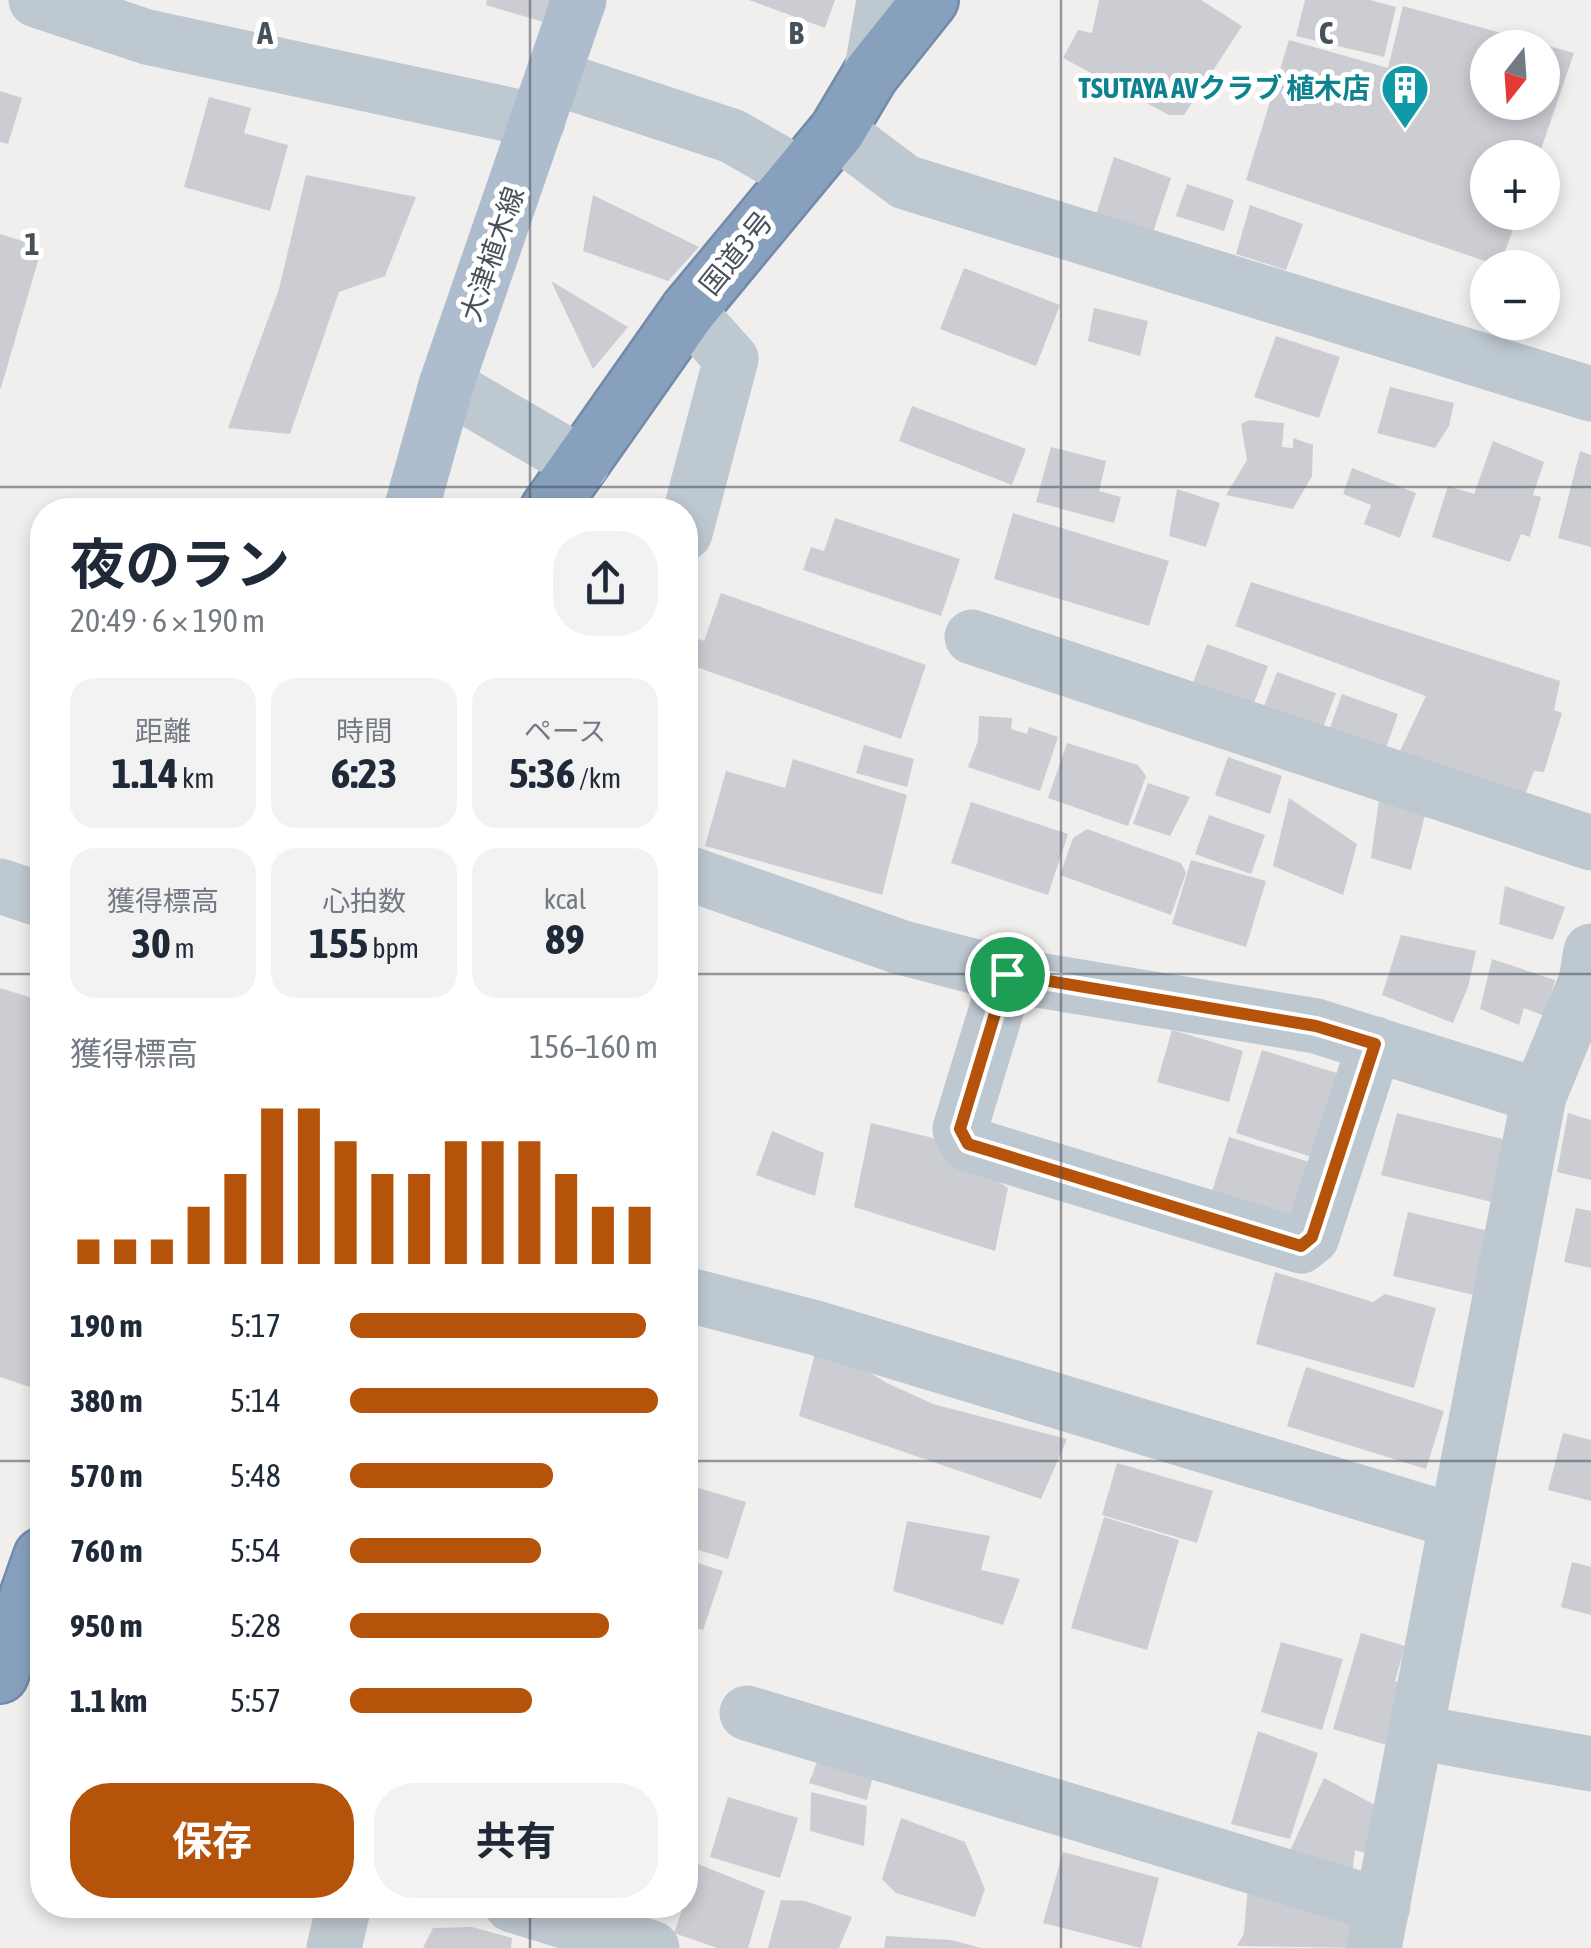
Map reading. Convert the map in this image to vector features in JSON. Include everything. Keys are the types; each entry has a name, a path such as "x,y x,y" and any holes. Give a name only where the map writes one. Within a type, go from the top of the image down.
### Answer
{"highway":[{"name":"国道3号","path":"557,498 688,311 837,131 871,74 930,0"},
{"path":"0,1675 30,1590"}],"main road":[{"name":"大津植木線","path":"414,498 446,385 580,0"}],"street":[{"path":"36,0 147,38 546,99 732,136 800,176"},
{"path":"871,74 884,0"},
{"path":"837,131 905,182 1591,394"},
{"path":"688,311 731,359 694,498"},
{"path":"446,385 582,464"},
{"path":"972,636 1591,843"},
{"path":"698,877 900,947 1007,974 1316,1026 1539,1096"},
{"path":"0,886 30,896"},
{"path":"747,1713 1378,1927 1539,1096 1586,981 1591,951"},
{"path":"1007,974 960,1129 968,1144 1301,1246 1312,1237 1375,1044"},
{"path":"698,1297 835,1334 1454,1521"},
{"path":"1416,1732 1591,1764"},
{"path":"334,1948 341,1918"},
{"path":"554,1918 652,1948"}],"building":[{"path":"487,0 568,0 560,27 486,5"},
{"path":"749,0 835,0 825,28"},
{"path":"1099,0 1201,0 1242,26 1184,115 1169,115 1063,58 1078,30 1092,33"},
{"path":"1305,0 1370,0 1396,7 1384,57 1296,36"},
{"name":"TSUTAYA AVクラブ 植木店","path":"1403,6 1490,30 1470,30 1470,120 1551,120 1544,140 1470,140 1470,230 1513,230 1506,250 1470,250 1470,256 1246,180 1289,40 1388,68"},
{"name":"TSUTAYA AVクラブ 植木店","path":"1560,49 1574,53 1560,94"},
{"path":"0,91 22,98 8,144 0,142"},
{"path":"209,97 251,108 244,133 288,145 270,211 184,187"},
{"path":"1114,157 1171,178 1153,232 1096,215"},
{"path":"306,175 416,197 385,276 339,292 290,434 228,428 279,289"},
{"path":"1187,184 1234,200 1224,231 1176,216"},
{"path":"593,195 699,247 668,281 583,251"},
{"path":"1250,205 1303,224 1286,270 1236,254"},
{"path":"0,234 42,247 1,388 0,388"},
{"path":"964,268 1060,305 1036,366 940,329"},
{"path":"551,281 628,327 593,369"},
{"path":"1094,308 1148,321 1140,356 1088,341"},
{"path":"1276,336 1340,357 1319,418 1254,397"},
{"path":"1390,387 1454,403 1449,426 1435,448 1377,433"},
{"path":"912,406 1026,449 1012,485 899,441"},
{"path":"1249,420 1284,423 1282,447 1293,448 1293,438 1313,445 1312,476 1293,509 1226,495 1247,460 1241,424"},
{"path":"1493,441 1544,462 1533,495 1541,497 1530,537 1521,534 1510,562 1432,537 1448,486 1474,494"},
{"path":"1051,447 1106,461 1099,491 1121,497 1114,523 1036,502"},
{"path":"1580,451 1591,455 1591,547 1558,538"},
{"path":"1352,468 1416,493 1400,538 1364,524 1371,505 1343,494"},
{"path":"1177,489 1220,503 1206,547 1169,536"},
{"path":"1013,513 1169,561 1149,626 994,579"},
{"path":"835,518 960,559 941,616 803,570 811,547 824,551"},
{"path":"1251,582 1560,681 1554,710 1562,713 1544,772 1534,771 1525,795 1399,753 1426,696 1235,626"},
{"path":"721,593 926,665 901,739 698,668 698,639 704,641"},
{"path":"1207,644 1268,666 1252,708 1192,686"},
{"path":"1277,672 1336,693 1320,735 1261,714"},
{"path":"1342,694 1398,714 1382,759 1326,739"},
{"path":"979,716 1012,718 1011,729 1027,734 1029,727 1058,737 1040,791 968,767 978,741"},
{"path":"1067,743 1138,765 1146,776 1128,826 1048,798"},
{"path":"864,745 914,759 907,787 856,773"},
{"path":"1228,757 1282,776 1270,814 1215,795"},
{"path":"793,759 907,795 882,895 705,846 726,771 785,788"},
{"path":"1148,783 1190,797 1170,836 1133,824"},
{"path":"1289,798 1357,844 1343,895 1273,866"},
{"path":"1379,799 1425,815 1411,870 1371,858"},
{"path":"971,802 1068,834 1048,895 951,863"},
{"path":"1209,815 1265,835 1251,874 1195,854"},
{"path":"1087,829 1181,863 1186,873 1171,915 1060,875 1073,838"},
{"path":"1191,860 1266,881 1246,947 1172,924"},
{"path":"1505,886 1565,907 1553,940 1499,924"},
{"path":"1401,935 1476,951 1468,987 1453,1023 1382,995"},
{"path":"1492,959 1555,980 1545,1016 1524,1008 1519,1025 1480,1009"},
{"path":"0,988 30,997 30,1387 0,1377"},
{"path":"1172,1030 1243,1051 1229,1102 1157,1082"},
{"path":"1262,1050 1353,1078 1327,1162 1236,1133"},
{"path":"1397,1113 1527,1145 1512,1207 1381,1175"},
{"path":"1568,1113 1591,1120 1591,1180 1557,1172"},
{"path":"871,1123 933,1138 1008,1188 995,1251 854,1207"},
{"path":"772,1131 824,1153 815,1196 756,1175"},
{"path":"1229,1137 1319,1165 1298,1232 1208,1204"},
{"path":"1576,1208 1591,1211 1591,1268 1564,1262"},
{"path":"1408,1212 1506,1235 1491,1299 1393,1276"},
{"path":"1275,1272 1373,1302 1385,1294 1436,1308 1414,1388 1256,1344"},
{"path":"818,1341 887,1383 933,1404 1067,1439 1041,1499 799,1416"},
{"path":"1306,1367 1444,1411 1426,1469 1287,1426"},
{"path":"1563,1433 1591,1440 1591,1501 1548,1490"},
{"path":"1117,1463 1213,1491 1197,1543 1102,1515"},
{"path":"698,1488 746,1502 728,1559 698,1550"},
{"path":"1104,1517 1179,1540 1147,1650 1071,1628"},
{"path":"907,1521 990,1536 981,1570 1020,1579 1003,1625 893,1591"},
{"path":"1572,1562 1591,1567 1591,1615 1561,1607"},
{"path":"698,1563 723,1571 703,1630 698,1628"},
{"path":"1361,1633 1405,1646 1395,1681 1418,1688 1400,1749 1333,1729"},
{"path":"1281,1642 1343,1659 1322,1730 1261,1712"},
{"path":"1258,1731 1318,1753 1290,1839 1231,1824"},
{"path":"823,1746 877,1760 867,1800 809,1783"},
{"path":"1324,1778 1392,1814 1383,1859 1355,1850 1351,1885 1285,1861"},
{"path":"811,1792 867,1806 864,1846 810,1831"},
{"path":"728,1797 798,1818 780,1878 710,1857"},
{"path":"901,1818 965,1842 985,1889 975,1917 896,1893 882,1879"},
{"path":"1063,1852 1159,1878 1141,1948 1043,1923"},
{"path":"698,1864 765,1891 748,1948 717,1948 674,1933 679,1918 698,1918"},
{"path":"1248,1885 1368,1928 1363,1948 1237,1946 1244,1933"},
{"path":"781,1900 805,1901 852,1917 839,1948 768,1948"},
{"path":"472,1927 512,1938 511,1948 423,1948 433,1928"},
{"path":"886,1936 951,1940 981,1948 884,1948"}],"place":[{"name":"TSUTAYA AVクラブ 植木店","path":"1405,130"}],"route":[{"path":"1007,974 1316,1026 1375,1044 1312,1237 1301,1246 968,1144 960,1129 1007,974"}]}
